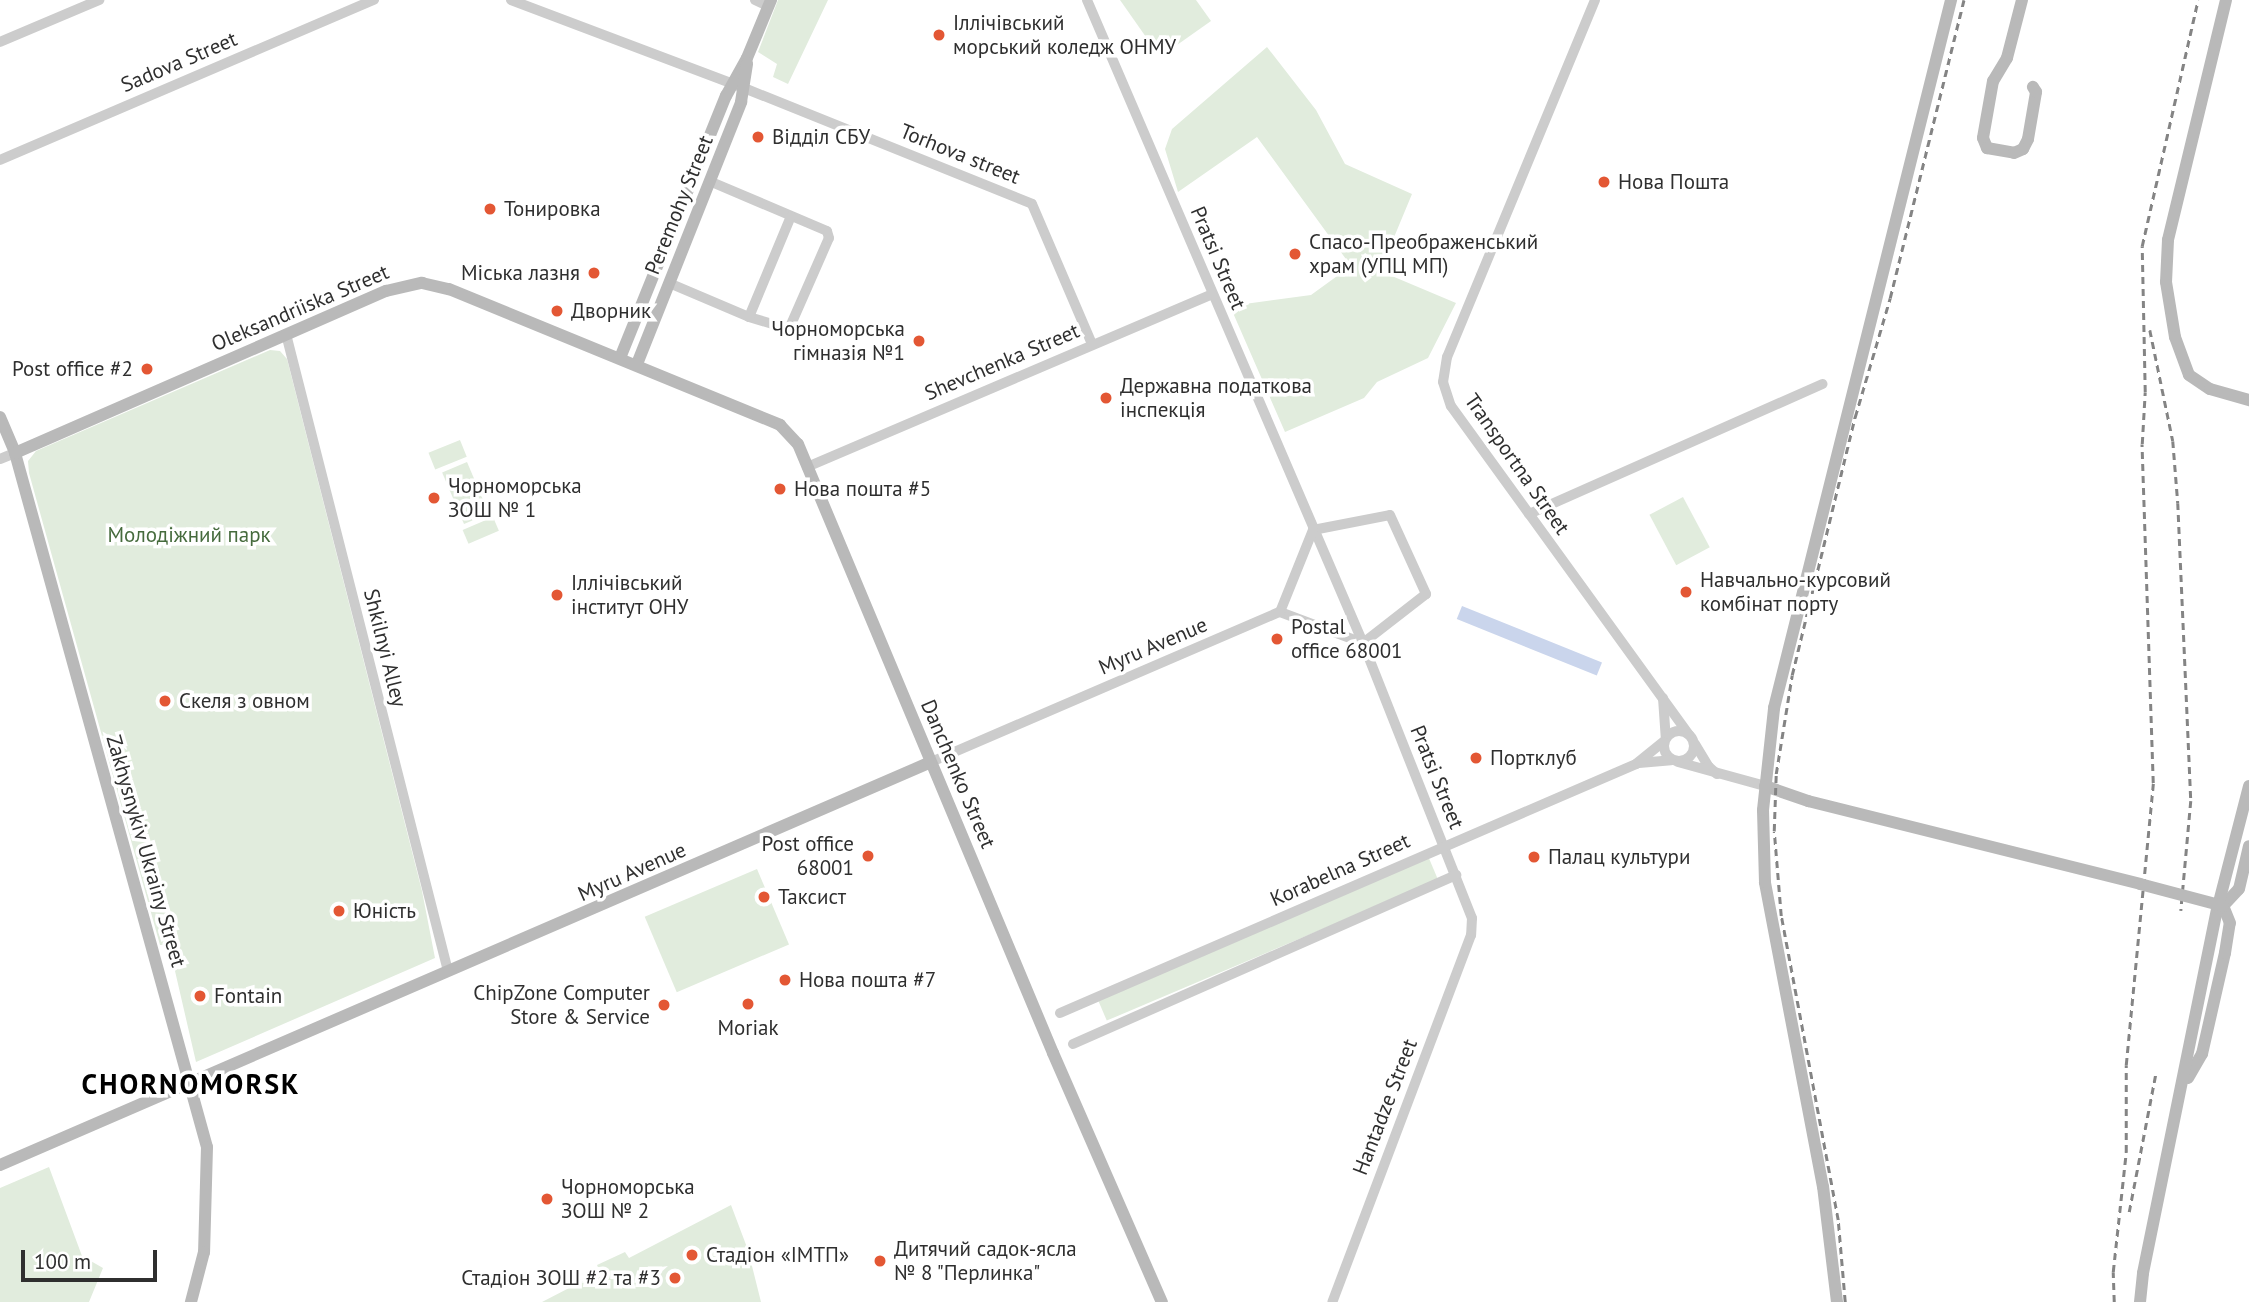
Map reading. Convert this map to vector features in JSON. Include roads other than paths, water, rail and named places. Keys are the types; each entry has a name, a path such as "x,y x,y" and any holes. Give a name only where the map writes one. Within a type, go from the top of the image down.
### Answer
{"street":[{"path":"0,42 99,0"},
{"name":"Sadova Street","path":"0,160 374,0"},
{"path":"511,0 738,86"},
{"path":"755,0 770,3"},
{"name":"Pratsi Street","path":"1087,0 1363,643 1474,926"},
{"name":"Transportna Street","path":"1595,0 1443,369 1445,394 1528,514 1661,694 1708,766 1720,775"},
{"path":"1837,1302 1824,1186 1765,882 1762,842 1765,786 1780,685 1951,0"},
{"path":"2022,0 2007,58 1993,81 1983,138 1987,148 2014,153 2023,149 2028,139 2036,92 2033,86"},
{"path":"2226,0 2168,240 2166,282 2175,337 2189,375 2210,390 2249,400"},
{"name":"Peremohy Street","path":"636,365 709,181 747,58 770,3"},
{"name":"Peremohy Street","path":"620,358 738,86"},
{"name":"Torhova street","path":"738,86 1032,204 1092,344"},
{"path":"668,283 749,317 789,329 829,234 709,181"},
{"path":"749,317 791,216"},
{"name":"Oleksandriiska Street","path":"0,459 386,291 422,283 438,285 620,358"},
{"name":"Shevchenka Street","path":"807,467 1212,294"},
{"name":"Shkilnyi Alley","path":"286,334 448,971"},
{"name":"Danchenko Street","path":"620,358 780,425 797,444 1053,1054 1162,1302"},
{"path":"1528,514 1822,384"},
{"name":"Zakhysnykiv Ukrainy Street","path":"0,417 15,453 191,1084 209,1165 204,1252 191,1302"},
{"path":"1390,514 1426,594 1363,643 1280,612 1313,530 1390,514"},
{"name":"Myru Avenue","path":"0,1166 1280,612"},
{"name":"Transportna Street","path":"1661,694 1665,740"},
{"path":"1675,731 1691,737 1692,755 1674,761 1636,764 1675,731"},
{"path":"1665,740 1665,753 1674,761 1720,775 1765,786 1808,801 2223,906"},
{"name":"Korabelna Street","path":"1060,1013 1636,764"},
{"path":"2140,1302 2143,1273 2218,906 2249,786"},
{"path":"2223,906 2239,889 2249,846"},
{"path":"1073,1044 1456,876"},
{"path":"2182,1088 2202,1054 2225,953 2230,923 2223,906"},
{"name":"Hantadze Street","path":"1332,1302 1474,926"}],"water":[{"path":"1462,606 1602,663 1597,676 1457,619"}],"railway":[{"path":"1845,1302 1838,1220 1781,916 1774,831 1776,774 1792,675 1855,417 1890,298 1964,0"},
{"path":"2114,1302 2113,1272 2126,1152 2126,1065 2153,783 2142,444 2145,392 2142,246 2198,0"},
{"path":"2150,330 2173,441 2178,503 2191,801 2181,911"},
{"path":"2129,1212 2156,1072"}],"place":[{"name":"Іллічівський морський коледж ОНМУ","path":"939,35"},
{"name":"Відділ СБУ","path":"758,137"},
{"name":"Нова Пошта","path":"1604,182"},
{"name":"Тонировка","path":"490,209"},
{"name":"Спасо-Преображенський храм (УПЦ МП)","path":"1295,254"},
{"name":"Міська лазня","path":"594,273"},
{"name":"Дворник","path":"557,311"},
{"name":"Чорноморська гімназія №1","path":"919,341"},
{"name":"Post office #2","path":"147,369"},
{"name":"Державна податкова інспекція","path":"1106,398"},
{"name":"Нова пошта #5","path":"780,489"},
{"name":"Чорноморська ЗОШ № 1","path":"434,498"},
{"name":"Навчально-курсовий комбінат порту","path":"1686,592"},
{"name":"Іллічівський інститут ОНУ","path":"557,595"},
{"name":"Postal office 68001","path":"1277,639"},
{"name":"Скеля з овном","path":"165,701"},
{"name":"Портклуб","path":"1476,758"},
{"name":"Post office 68001","path":"868,856"},
{"name":"Палац культури","path":"1534,857"},
{"name":"Таксист","path":"764,897"},
{"name":"Юність","path":"339,911"},
{"name":"Нова пошта #7","path":"785,980"},
{"name":"Fontain","path":"200,996"},
{"name":"Moriak","path":"748,1004"},
{"name":"ChipZone Computer Store & Service","path":"664,1005"},
{"name":"Чорноморська ЗОШ № 2","path":"547,1199"},
{"name":"Стадіон «ІМТП»","path":"692,1255"},
{"name":"Дитячий садок-ясла № 8 \"Перлинка\"","path":"880,1261"},
{"name":"Стадіон ЗОШ #2 та #3","path":"675,1278"}],"district":[{"name":"CHORNOMORSK","path":"191,1084"}],"park label":[{"name":"Молодіжний парк","path":"189,535"}]}
